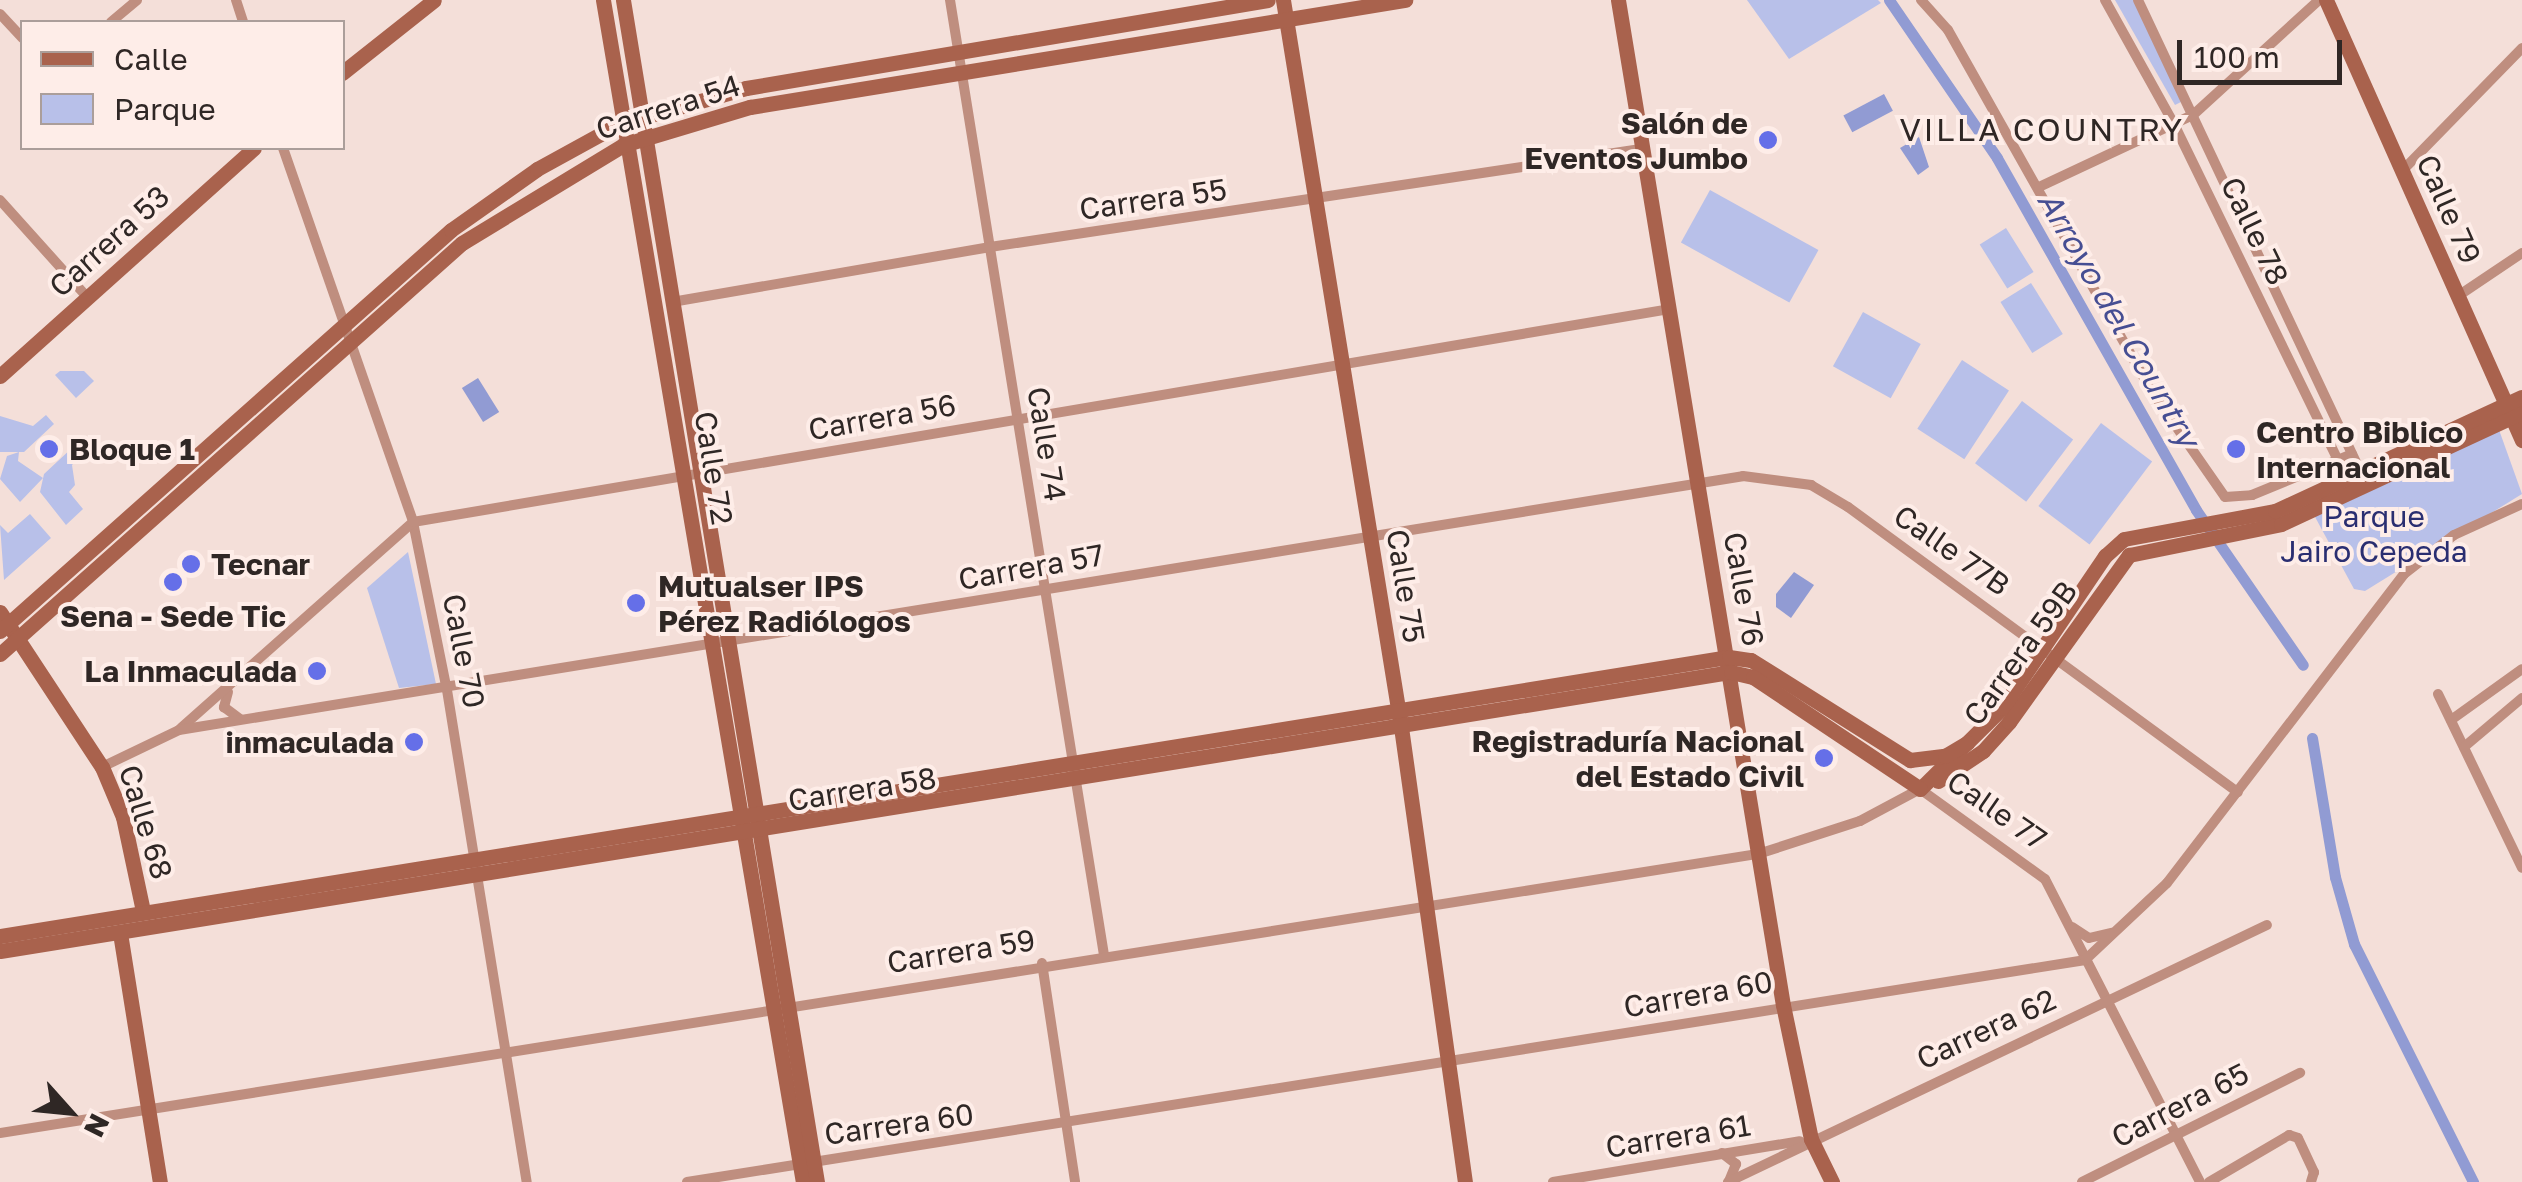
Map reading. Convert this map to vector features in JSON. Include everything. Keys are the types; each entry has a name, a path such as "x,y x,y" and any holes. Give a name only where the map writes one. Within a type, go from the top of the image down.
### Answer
{"street":[{"path":"114,20 137,0"},
{"path":"345,72 434,0"},
{"name":"Calle 72","path":"603,0 695,474"},
{"name":"Calle 72","path":"622,0 647,138 721,643 807,1163 817,1182"},
{"name":"Calle 74","path":"950,0 1104,954"},
{"name":"Carrera 54","path":"3,622 342,329 397,274 510,186 626,122 788,80 1268,0"},
{"name":"Calle 75","path":"1283,0 1401,727 1465,1182"},
{"name":"Carrera 54","path":"0,654 348,347 407,289 520,203 630,143 792,100 1405,0"},
{"name":"Calle 76","path":"1618,0 1783,1005 1811,1140 1832,1182"},
{"path":"1921,0 1948,30 2040,186 2150,389 2225,497 2252,495 2352,472"},
{"name":"Calle 78","path":"2105,0 2174,124 2352,472"},
{"name":"Calle 78","path":"2138,0 2352,472"},
{"path":"2040,186 2192,115 2323,0"},
{"name":"Calle 79","path":"2323,0 2513,411 2522,440"},
{"path":"0,14 20,36"},
{"path":"1108,26 1112,47"},
{"path":"2402,171 2522,48"},
{"path":"788,80 792,100"},
{"name":"Carrera 55","path":"672,302 990,247 1641,149"},
{"name":"Carrera 53","path":"0,376 252,150"},
{"name":"Calle 70","path":"284,150 348,347 413,522 447,690 527,1182"},
{"path":"510,186 520,203"},
{"path":"0,200 88,297"},
{"path":"2458,296 2522,253"},
{"path":"397,274 407,289"},
{"name":"Carrera 56","path":"413,522 1669,309"},
{"name":"Carrera 59B","path":"1920,790 2051,652 2129,555 2191,531 2281,524 2352,472 2513,411 2522,397"},
{"name":"Carrera 57","path":"102,767 178,730 447,690 1698,480 1771,476"},
{"name":"Calle 77B","path":"1771,476 1811,486 1848,506 2238,792"},
{"path":"2085,960 2167,884 2364,621 2426,554 2522,504"},
{"path":"178,730 230,688 413,522"},
{"name":"Calle 68","path":"3,622 20,638 102,767 123,818 144,912 120,933"},
{"name":"Carrera 59B","path":"1920,790 1982,751 2051,652"},
{"name":"Calle 77","path":"1730,664 1751,660 1910,760 1944,756 1967,743"},
{"name":"Carrera 58","path":"5,943 144,912 754,834 926,806 1074,772 1398,709 1583,688 1730,664"},
{"name":"Calle 77","path":"1730,664 2026,861 2071,926 2200,1182"},
{"path":"2451,720 2522,669"},
{"path":"230,688 224,707 241,720"},
{"name":"Carrera 58","path":"5,943 120,933 923,788 1074,772 1401,727 1583,688"},
{"path":"2438,694 2522,868"},
{"path":"2464,746 2522,698"},
{"path":"923,788 926,806"},
{"name":"Carrera 59","path":"0,1133 1425,902 1758,854 1860,821 1920,790"},
{"path":"2071,926 2089,938 2122,926"},
{"name":"Carrera 62","path":"1728,1182 2268,926"},
{"path":"120,933 160,1182"},
{"name":"Carrera 60","path":"688,1182 1066,1125 1783,1005 2085,960"},
{"path":"1042,963 1075,1182"},
{"name":"Carrera 65","path":"2082,1182 2300,1073"},
{"path":"2209,1182 2290,1136 2298,1138 2314,1172 2311,1182"},
{"name":"Carrera 61","path":"1553,1182 1811,1140"},
{"name":"Carrera 62","path":"1720,1153 1736,1164 1728,1182"},
{"name":"Calle 72","path":"803,1182 807,1163"}],"green space":[{"path":"1747,0 1878,0 1881,3 1789,59"},
{"path":"2115,0 2134,0 2183,101 2175,105"},
{"path":"1710,190 1818,250 1789,303 1681,242"},
{"path":"2006,228 2034,272 2007,289 1980,244"},
{"path":"2031,283 2063,334 2032,353 2000,302"},
{"path":"1863,312 1921,344 1891,398 1833,366"},
{"path":"1962,360 2009,390 1964,459 1917,429"},
{"path":"60,371 84,371 94,381 76,398 55,375"},
{"path":"2022,401 2073,440 2026,502 1975,463"},
{"path":"46,415 54,424 24,452 0,452 0,416 33,426"},
{"path":"2101,423 2152,462 2090,545 2038,506"},
{"name":"Parque Jairo Cepeda","path":"2498,427 2522,494 2365,591 2354,589 2314,515"},
{"path":"73,447 81,455 72,465 75,485 69,492 83,509 66,525 40,492 44,474"},
{"path":"19,452 18,461 43,478 20,502 0,479 7,456"},
{"path":"30,514 51,538 4,580 0,525 8,533"},
{"path":"408,552 436,684 399,688 367,588"}],"shaded area":[{"path":"1884,94 1893,111 1852,132 1843,116"},
{"path":"1919,137 1929,167 1918,175 1900,148"},
{"path":"478,378 499,412 483,422 462,388"},
{"path":"1794,572 1814,585 1791,618 1776,607 1776,594"}],"waterway":[{"name":"Arroyo del Country","path":"1889,0 1997,158 2196,510 2303,665"},
{"name":"Arroyo del Country","path":"2312,738 2335,877 2354,944 2473,1182"}],"place":[{"name":"Salón de Eventos Jumbo","path":"1768,140"},
{"name":"Bloque 1","path":"49,449"},
{"name":"Centro Biblico Internacional","path":"2236,449"},
{"name":"Tecnar","path":"191,564"},
{"name":"Sena - Sede Tic","path":"173,582"},
{"name":"Mutualser IPS Pérez Radiólogos","path":"636,603"},
{"name":"La Inmaculada","path":"317,671"},
{"name":"inmaculada","path":"414,742"},
{"name":"Registraduría Nacional del Estado Civil","path":"1824,758"}],"district":[{"name":"VILLA COUNTRY","path":"2042,129"}]}
